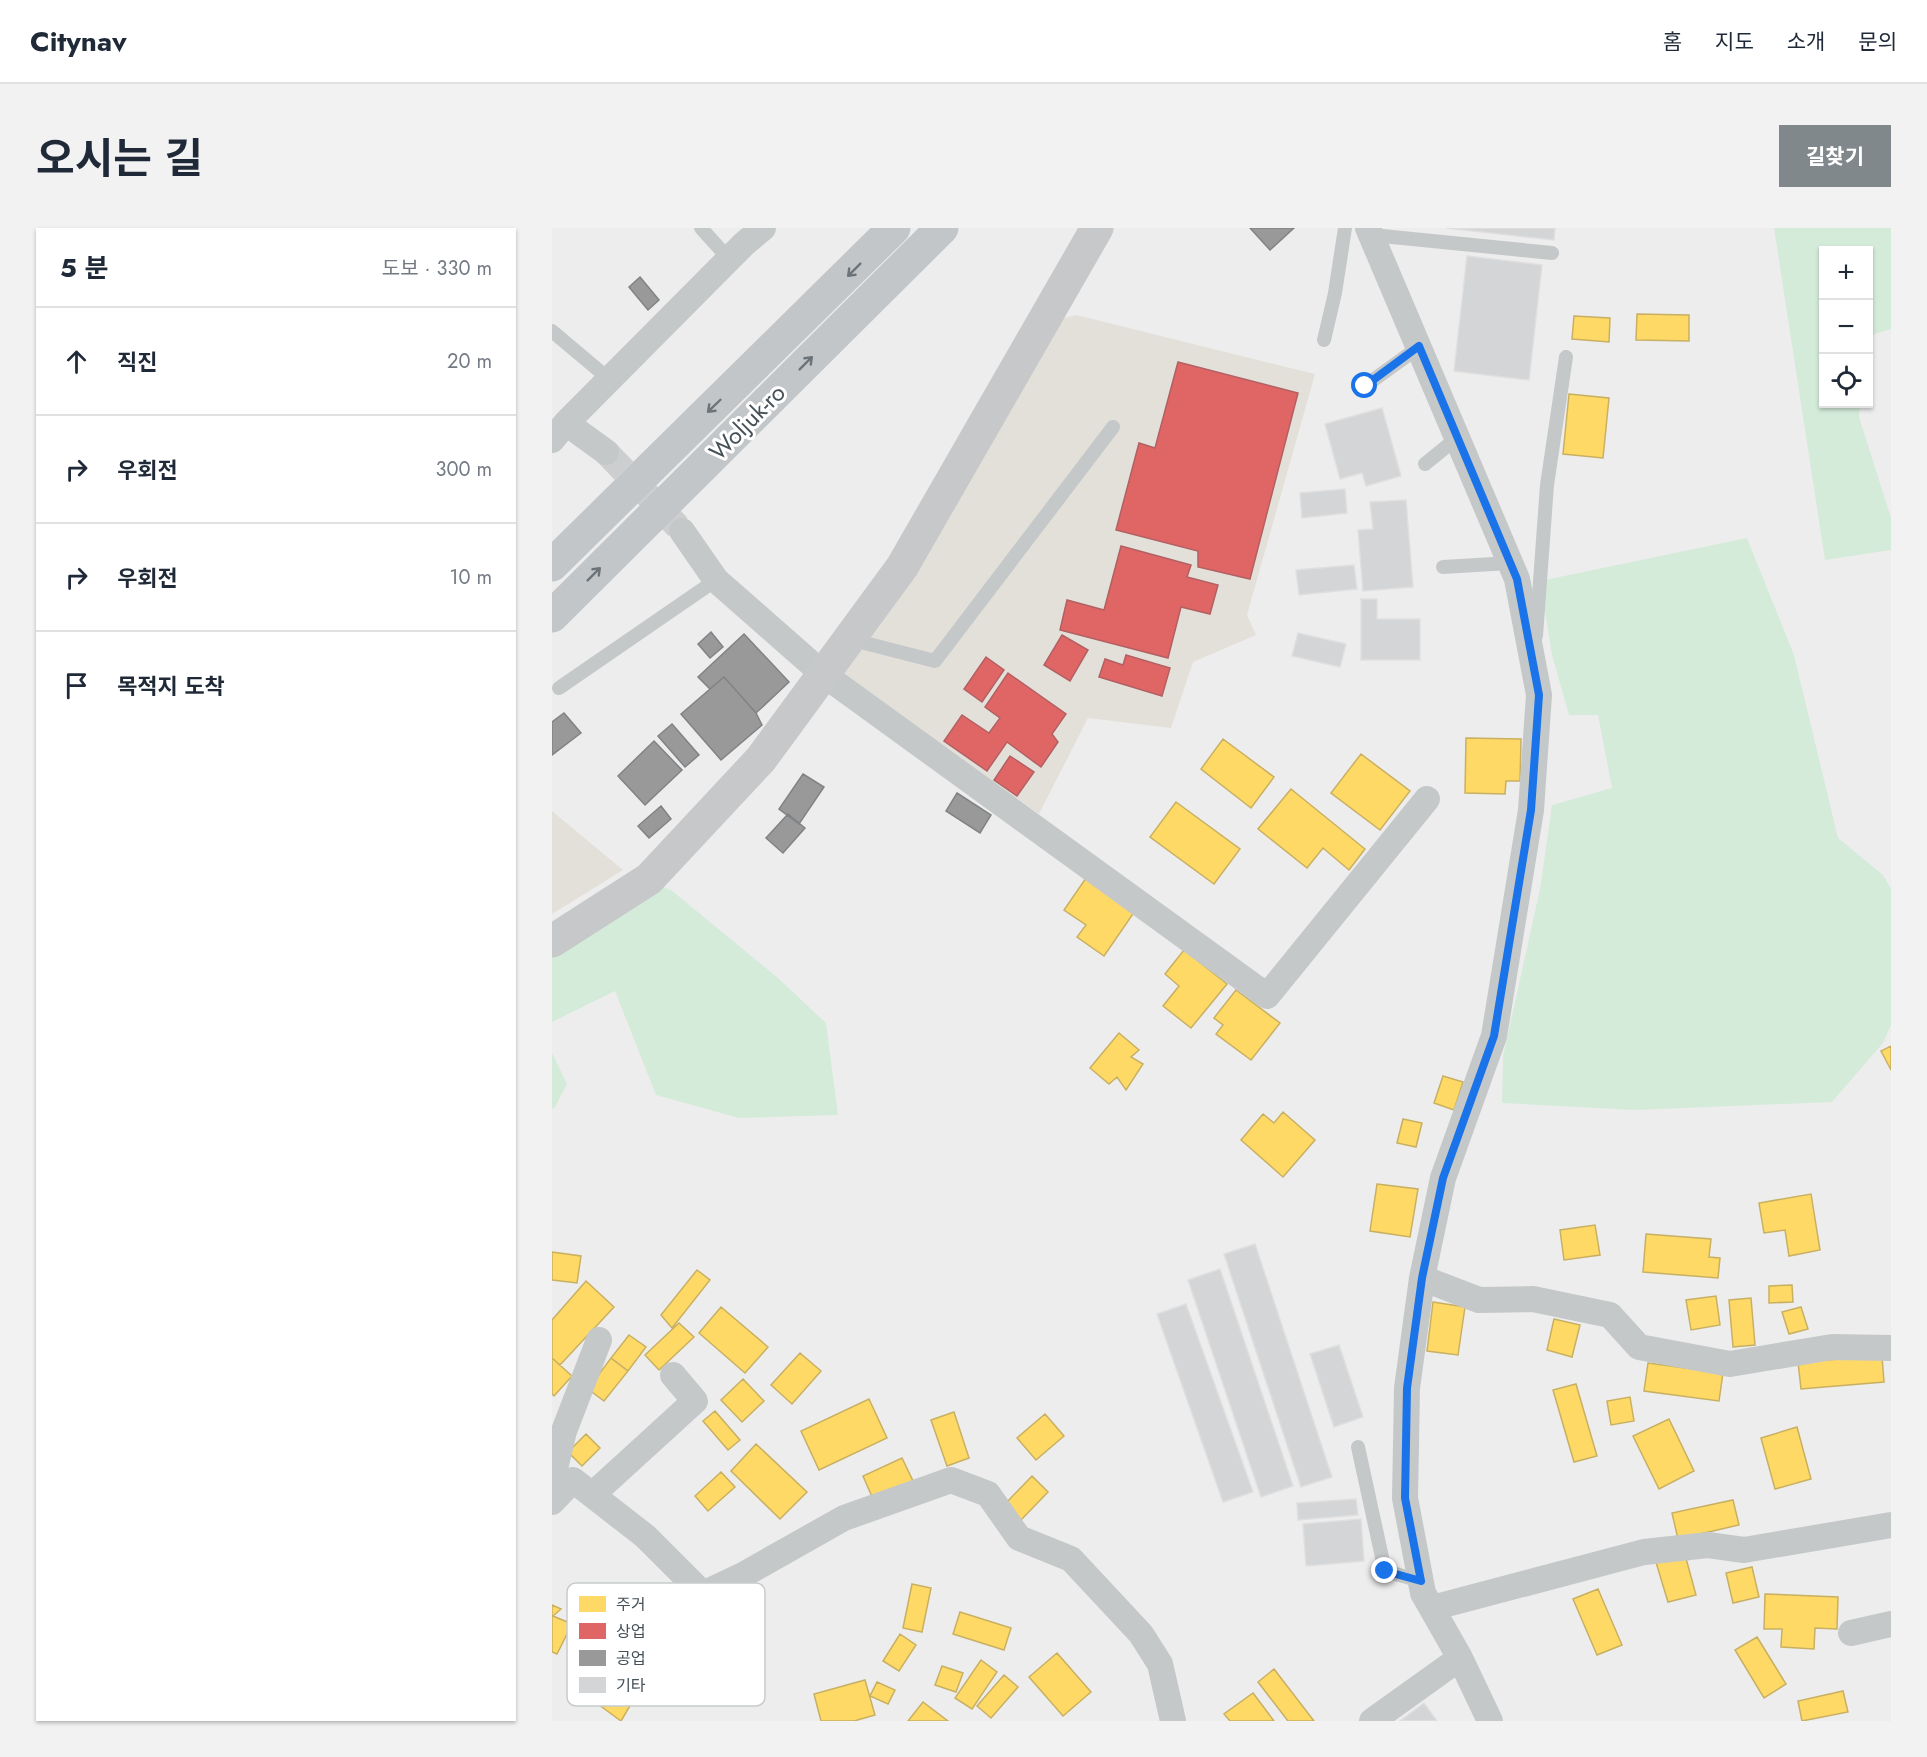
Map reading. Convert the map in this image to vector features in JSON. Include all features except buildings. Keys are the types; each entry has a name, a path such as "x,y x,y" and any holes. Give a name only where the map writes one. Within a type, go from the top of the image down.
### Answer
{"main road":[{"name":"Woljuk-ro","path":"552,565 894,228"},
{"name":"Woljuk-ro","path":"552,616 942,228"}],"street":[{"path":"606,452 559,431 729,259 763,228"},
{"path":"552,941 650,879 761,759 902,567 1097,228"},
{"path":"1370,232 1517,579 1539,695 1531,810 1494,1036 1443,1178 1422,1278 1407,1388 1405,1498 1423,1593 1460,1658 1490,1721"},
{"path":"682,531 716,580 823,674 1267,996 1426,799"},
{"path":"1422,1278 1479,1300 1533,1299 1610,1315 1639,1347 1730,1364 1832,1347 1891,1348"},
{"path":"552,1481 564,1431 599,1340"},
{"path":"592,1495 694,1401 673,1375"},
{"path":"552,1503 573,1480 645,1536 692,1583"},
{"path":"726,1583 844,1518 951,1480 988,1494 1019,1538 1071,1559 1141,1634 1160,1664 1173,1721"},
{"path":"1432,1608 1644,1552 1708,1545 1744,1550 1891,1525"},
{"path":"1851,1634 1891,1624"},
{"path":"1371,1721 1460,1658"}],"lane":[{"path":"701,228 729,259"},
{"path":"1324,340 1335,293 1345,228"},
{"path":"1370,232 1552,253"},
{"path":"552,331 609,379"},
{"path":"1365,386 1419,346"},
{"path":"1534,668 1547,484 1566,357"},
{"path":"849,639 935,661 1113,427"},
{"path":"1425,464 1457,438"},
{"path":"1443,567 1510,563"},
{"path":"559,688 716,580"},
{"path":"1358,1447 1385,1571 1421,1581"}],"shaded area":[{"path":"1076,315 1315,374 1247,615 1256,635 1193,662 1171,728 1088,718 1039,814 836,673 1061,319"},
{"path":"552,811 623,870 552,914"}],"green space":[{"path":"1774,228 1891,228 1891,329 1873,335 1873,246 1819,246 1819,408 1860,408 1859,417 1891,518 1891,550 1825,560"},
{"path":"1747,538 1794,655 1838,838 1883,875 1891,889 1891,1025 1883,1043 1832,1102 1636,1110 1502,1103 1503,1056 1540,889 1552,805 1612,788 1598,715 1569,715 1552,655 1540,581"},
{"path":"660,886 671,890 778,978 826,1023 838,1115 739,1118 656,1095 615,991 552,1022 552,954"},
{"path":"552,1053 567,1084 552,1109"}],"tunnel":[{"path":"606,452 682,531"}],"route":[{"path":"1365,386 1419,346 1517,579 1539,695 1531,810 1494,1036 1443,1178 1422,1278 1407,1388 1405,1498 1421,1581 1385,1571"}]}
